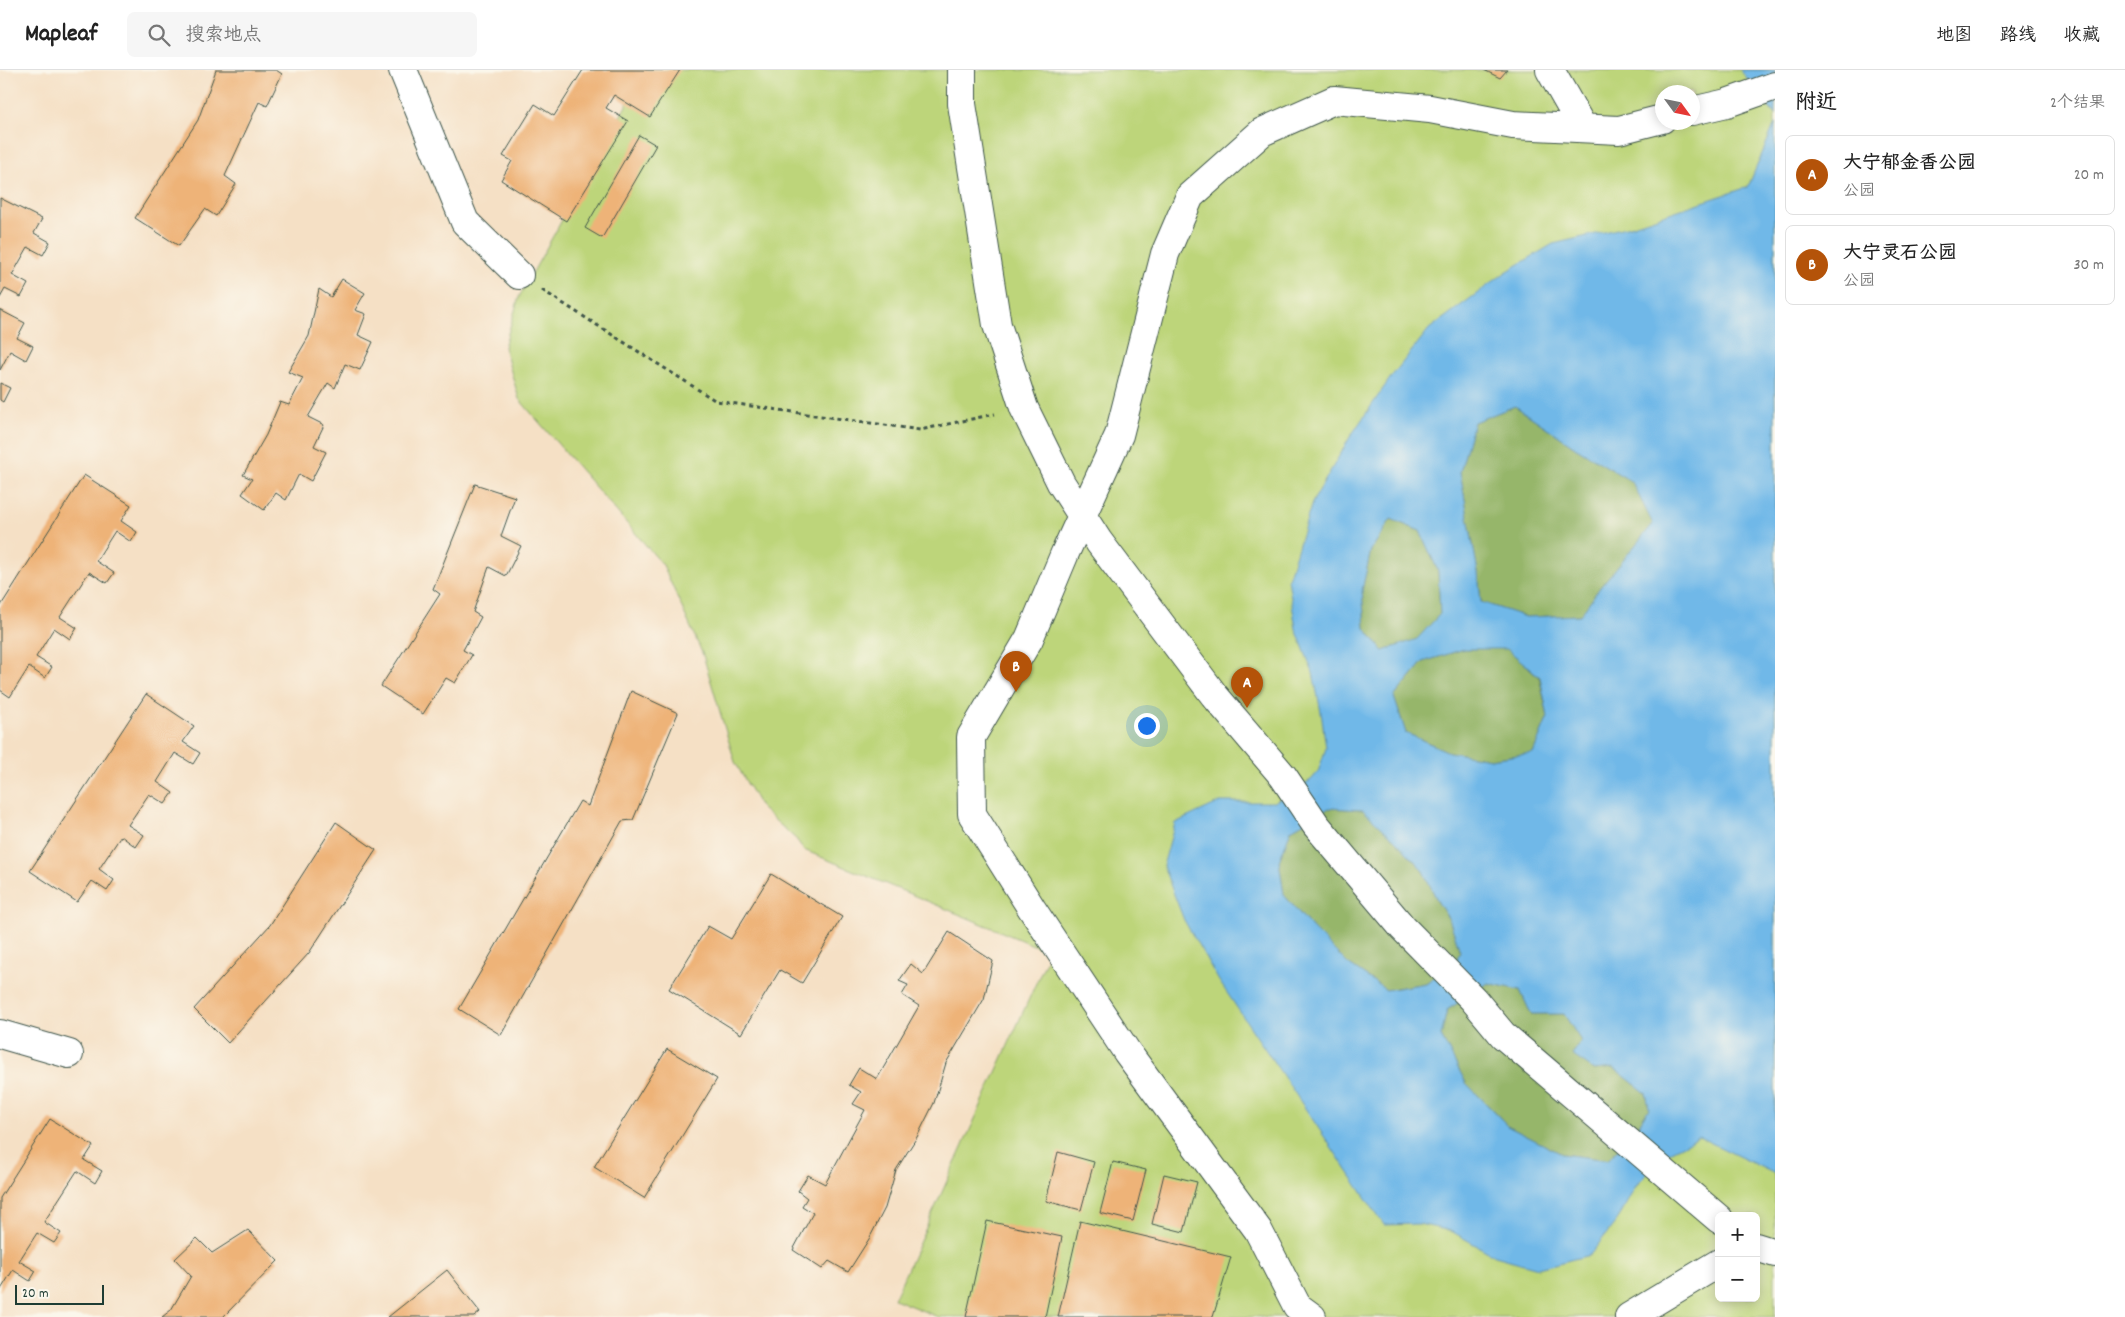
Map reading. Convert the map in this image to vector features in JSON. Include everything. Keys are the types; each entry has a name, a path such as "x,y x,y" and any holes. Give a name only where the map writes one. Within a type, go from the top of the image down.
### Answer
{"street":[{"path":"403,70 465,222 519,275"},
{"path":"962,70 962,104 997,325 1024,408 1061,483 1099,542 1214,695 1283,776 1316,825 1403,928 1473,999 1503,1035 1715,1216"},
{"path":"1550,70 1583,128"},
{"path":"1700,109 1775,86"},
{"path":"1312,1317 1297,1306 1258,1230 1127,1052 1032,909 972,814 971,737 1029,640 1119,435 1165,254 1190,196 1262,132 1334,100 1430,109 1513,124 1619,130 1655,121"},
{"path":"0,1034 69,1054"},
{"path":"1760,1248 1775,1254"},
{"path":"1629,1317 1715,1265"}],"path":[{"path":"519,275 716,401 920,430 1024,408"}],"green space":[{"path":"646,70 1775,70 1775,1317 938,1317 894,1299 1050,952 804,850 796,839 761,808 735,762 703,655 663,565 519,399 504,347 519,297"},
{"path":"1515,406 1575,447 1632,482 1654,524 1601,586 1580,615 1526,617 1481,602 1478,572 1460,472 1474,422"},
{"path":"1391,519 1420,531 1438,571 1440,614 1418,639 1383,651 1365,628 1362,590 1371,550"},
{"path":"1507,648 1539,677 1548,717 1533,753 1490,759 1449,752 1406,733 1394,697 1423,662 1464,649"},
{"path":"1329,808 1364,810 1422,869 1439,904 1450,921 1460,951 1456,962 1426,983 1386,990 1348,964 1313,929 1284,895 1279,861 1291,830"},
{"path":"1488,983 1520,990 1531,1014 1564,1014 1581,1041 1572,1054 1594,1070 1614,1068 1646,1093 1649,1108 1638,1126 1608,1160 1562,1154 1509,1127 1466,1083 1441,1036 1447,1010"}],"water":[{"path":"1740,70 1775,70 1775,115"},
{"path":"1775,123 1775,1174 1699,1137 1669,1152 1637,1184 1618,1219 1590,1255 1538,1268 1495,1256 1451,1231 1419,1224 1384,1225 1219,981 1184,920 1163,866 1175,823 1220,802 1274,802 1311,780 1318,772 1326,748 1321,712 1313,673 1296,629 1288,579 1312,503 1350,437 1391,377 1429,329 1506,272 1553,244 1630,226 1748,187","holes":["1515,406 1575,447 1632,482 1653,524 1601,586 1580,615 1526,617 1481,602 1478,572 1460,472 1474,422","1391,519 1420,531 1438,571 1440,614 1417,639 1383,651 1365,628 1362,590 1371,550","1464,649 1507,649 1540,677 1548,717 1533,753 1490,759 1449,752 1406,733 1394,697 1423,662","1329,808 1363,810 1422,869 1439,904 1450,921 1460,951 1456,962 1426,983 1386,990 1348,964 1313,929 1284,895 1279,861 1291,830","1488,983 1520,990 1531,1014 1564,1014 1581,1041 1572,1055 1594,1070 1614,1068 1646,1093 1649,1108 1638,1126 1608,1160 1562,1154 1509,1127 1466,1083 1441,1036 1447,1010"]}],"building":[{"path":"216,70 276,70 282,74 267,106 259,102 225,176 236,184 216,216 205,209 179,246 135,218 198,120"},
{"path":"583,70 680,70 650,117 614,95 606,108 628,121 566,221 501,180 512,161 503,156 535,104 554,116"},
{"path":"1484,70 1507,70 1500,78"},
{"path":"639,135 656,145 602,238 585,228"},
{"path":"0,198 42,219 34,233 50,242 43,255 28,247 12,275 28,284 21,297 5,289 0,298"},
{"path":"342,279 365,293 355,310 366,314 358,335 373,342 360,370 345,364 335,388 328,383 308,417 324,425 314,446 326,452 311,481 299,474 286,500 276,493 264,510 242,494 252,479 243,475 266,435 280,402 289,405 303,378 288,372 309,336 319,289 331,297"},
{"path":"0,310 25,323 17,338 33,346 26,360 10,351 0,370"},
{"path":"0,383 10,388 3,402 0,400"},
{"path":"84,475 131,505 121,521 137,532 131,542 115,531 96,561 114,573 107,583 89,572 60,617 77,628 70,639 54,628 36,657 52,667 45,678 29,667 10,697 0,690 0,607"},
{"path":"475,484 515,497 501,536 521,546 506,576 489,567 473,612 481,617 463,650 472,655 455,683 446,678 423,714 381,686 440,594 433,589"},
{"path":"631,691 678,713 633,820 622,821 501,1035 459,1009 580,801 588,806"},
{"path":"146,694 194,726 183,742 200,753 193,764 175,753 157,782 173,793 165,804 149,794 128,825 144,835 136,847 121,836 99,869 114,880 107,891 92,881 77,902 30,871"},
{"path":"336,822 376,850 309,953 228,1043 194,1009 270,925"},
{"path":"771,874 842,917 802,983 780,970 741,1034 669,989 708,926 731,939"},
{"path":"949,932 993,961 984,999 946,1063 934,1103 917,1137 896,1170 885,1208 869,1239 848,1272 829,1261 822,1269 793,1250 813,1213 802,1206 807,1198 798,1191 808,1175 825,1184 865,1110 853,1104 861,1092 849,1085 859,1068 877,1079 919,1006 902,995 908,985 899,981 911,964 923,974"},
{"path":"667,1049 717,1079 644,1198 594,1167"},
{"path":"50,1119 93,1146 84,1160 102,1171 95,1183 77,1171 44,1222 61,1233 54,1243 37,1233 19,1261 36,1271 30,1281 13,1270 0,1291 0,1198"},
{"path":"1058,1152 1094,1162 1081,1210 1046,1201"},
{"path":"1113,1162 1146,1170 1133,1221 1100,1213"},
{"path":"1164,1174 1197,1182 1184,1232 1152,1224"},
{"path":"987,1221 1062,1237 1045,1317 966,1317"},
{"path":"1080,1221 1231,1257 1213,1317 1058,1317"},
{"path":"248,1230 278,1261 223,1317 162,1317 171,1310 191,1276 175,1259 197,1238 212,1253"},
{"path":"447,1270 480,1312 474,1317 388,1317"}],"place":[{"name":"大宁灵石公园","path":"1016,692"},
{"name":"大宁郁金香公园","path":"1247,708"}]}
